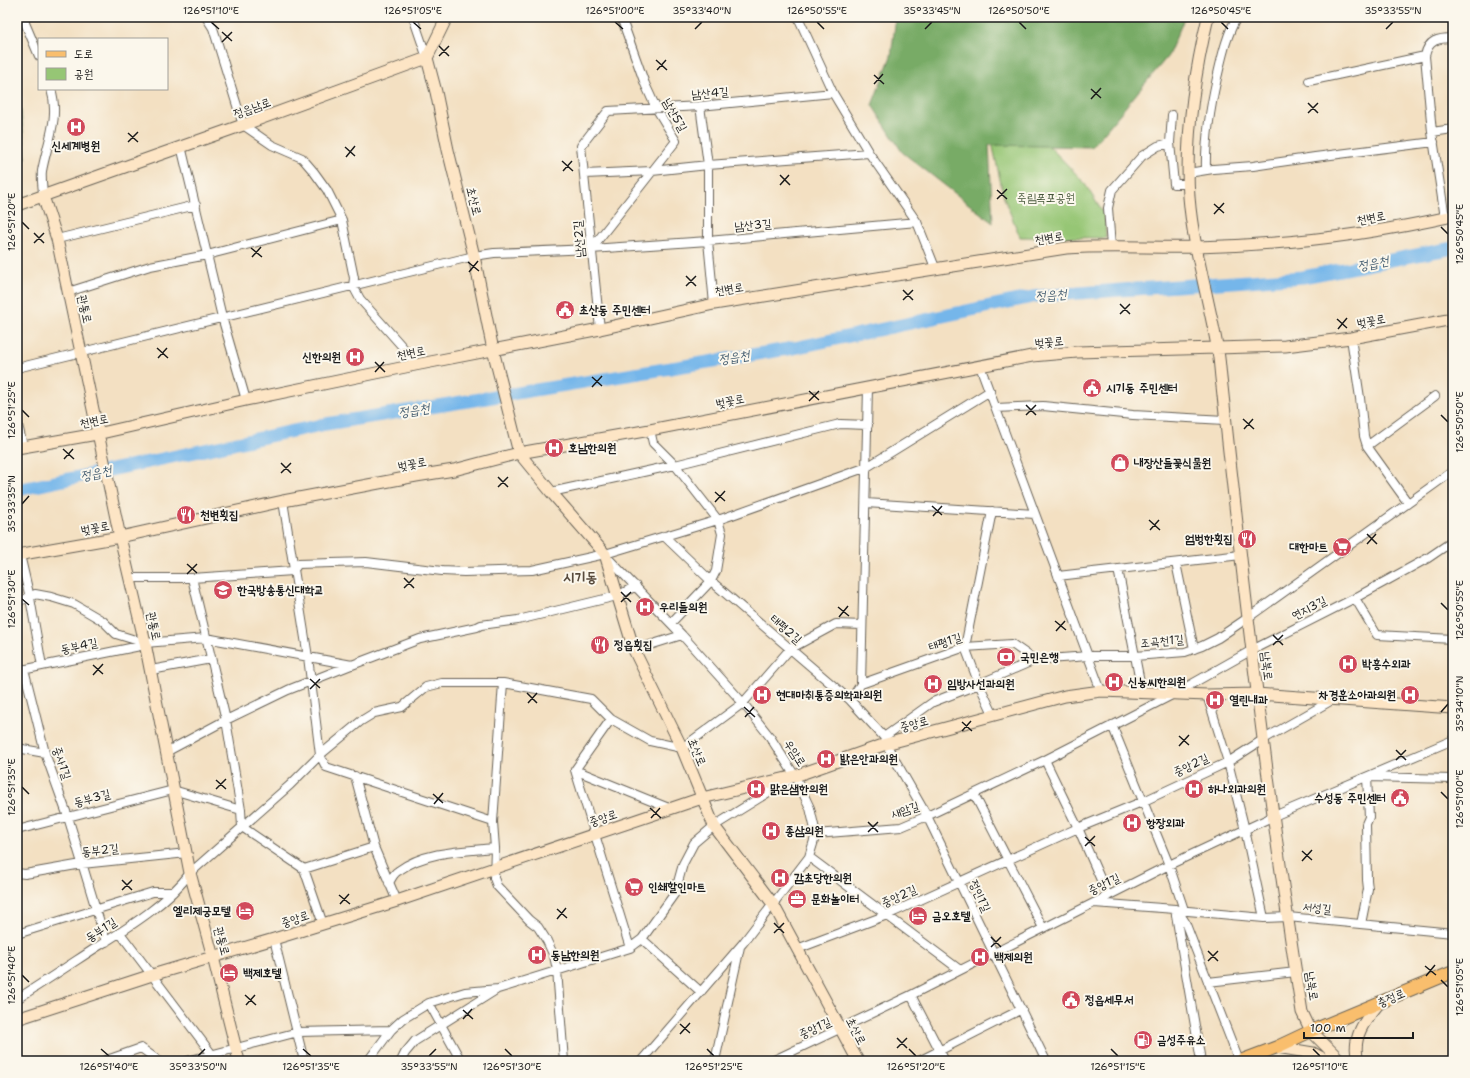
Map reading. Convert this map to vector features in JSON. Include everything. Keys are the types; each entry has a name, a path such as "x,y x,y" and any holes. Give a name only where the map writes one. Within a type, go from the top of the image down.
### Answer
{"main road":[{"name":"충정로","path":"1239,1061 1277,1047 1311,1031 1453,972"}],"street":[{"path":"24,17 25,23 38,54"},
{"path":"206,17 213,28 243,125 272,145 302,158 327,190 342,220 354,278 353,286 360,299 408,354 414,365"},
{"path":"413,17 427,58"},
{"path":"427,58 447,17"},
{"name":"남산5길","path":"591,249 676,141 656,108 645,84 621,17"},
{"path":"798,17 834,93 869,153 917,222 936,270"},
{"name":"남북로","path":"1208,17 1200,53 1188,139 1189,199 1198,259 1218,349 1257,694 1302,1012 1311,1031 1341,1061"},
{"path":"1206,170 1206,143 1211,107 1223,49 1237,17"},
{"path":"1449,217 1432,132 1425,56 1426,51 1431,44 1440,38 1453,38"},
{"path":"1309,81 1425,56"},
{"name":"정읍남로","path":"17,205 427,58"},
{"name":"초산로","path":"427,58 474,256 493,350 520,453 604,554 634,650 682,748 714,826 773,904 858,1061"},
{"path":"43,196 42,172 51,140 54,116 51,90"},
{"name":"남산4길","path":"581,146 608,111 700,106 834,93"},
{"path":"700,106 708,165 708,241 714,304"},
{"path":"1172,115 1170,143 1174,184 1188,175 1206,170 1252,166 1434,142"},
{"path":"1432,132 1453,129"},
{"path":"1111,246 1108,208 1112,190 1142,156 1158,146 1170,143"},
{"path":"181,146 222,317 246,400"},
{"name":"남산2길","path":"581,146 600,329"},
{"path":"585,174 652,171 708,165 869,153"},
{"path":"1173,168 1188,175"},
{"name":"관통로","path":"43,196 57,239 97,434 151,670 190,873 239,1061"},
{"path":"57,239 196,205"},
{"name":"천변로","path":"20,447 97,434 246,400 414,365 600,329 714,304 936,270 1066,248 1111,246 1196,247 1278,243 1362,233 1449,217"},
{"path":"68,292 150,266 207,254 342,220"},
{"name":"남산3길","path":"17,368 80,351 494,252 591,249 708,241 917,222"},
{"name":"벚꽃로","path":"18,555 120,537 283,501 454,470 520,453 650,430 1032,356 1077,352 1286,346 1351,338 1453,319"},
{"path":"1351,338 1364,436 1367,446 1408,503"},
{"path":"980,366 1101,691"},
{"path":"850,700 861,684 868,387"},
{"path":"293,571 298,564 366,562 442,571 464,572 532,570 604,554 718,520 867,467 990,391"},
{"path":"1367,446 1435,396"},
{"path":"996,408 1043,406 1133,415 1225,420"},
{"path":"17,421 20,447"},
{"path":"551,492 675,465 840,424 868,425"},
{"path":"650,430 653,443 675,465 718,520 722,534 716,571 711,581 671,623"},
{"name":"조곡천1길","path":"885,741 933,702 1035,660 1088,656 1135,656 1185,652 1218,638 1453,471"},
{"path":"283,501 293,571 308,657 320,755 326,767 493,822"},
{"path":"866,503 1035,514"},
{"path":"992,511 965,647 979,684 994,716"},
{"name":"태평2길","path":"664,536 711,581 850,700 885,741"},
{"name":"연지3길","path":"1174,694 1252,650 1356,598 1428,558 1453,541"},
{"name":"우암로","path":"604,554 682,635 743,703 770,737 796,776 810,808 816,834 809,858 741,945 641,1061"},
{"path":"18,555 30,598 42,666"},
{"path":"1058,576 1241,555"},
{"path":"1176,562 1194,649"},
{"path":"1118,569 1142,692"},
{"path":"130,578 192,578 293,571"},
{"path":"192,578 226,720 241,810 242,827 304,869 323,924"},
{"path":"166,752 226,720 288,690 420,639 477,628 481,625 518,620 618,596 636,586"},
{"path":"17,601 30,598 35,594 74,604 103,621 116,634 145,644 206,638 352,665"},
{"path":"1356,598 1377,635 1453,639"},
{"path":"682,748 743,703 790,649 836,624 862,625"},
{"path":"634,650 682,635"},
{"name":"동부4길","path":"20,670 145,644"},
{"name":"태평1길","path":"861,684 965,647 1012,644 1035,660"},
{"path":"151,670 211,659"},
{"name":"중사1길","path":"20,670 45,753 68,817 95,910 106,942"},
{"name":"동부1길","path":"17,999 120,933 182,885 190,873 290,785 320,755 360,720 374,712 402,707 426,687 442,683 503,683 591,699 610,719 650,741 682,748"},
{"path":"503,683 493,822 495,848 494,878 497,886 529,920 538,927 547,940 554,956 557,970 564,1061"},
{"name":"중앙로","path":"17,1019 152,975 396,901 702,798 796,776 885,741 994,716 1065,696 1101,691 1207,695 1257,694 1453,708"},
{"name":"새암길","path":"816,834 901,827 1045,760 1174,694"},
{"path":"1207,695 1228,762"},
{"name":"중앙2길","path":"797,949 887,915 1008,859 1144,801 1228,762 1264,739 1334,699"},
{"path":"575,770 610,719"},
{"path":"1112,725 1169,864 1183,907 1176,910"},
{"name":"중앙1길","path":"772,1061 911,995 1169,864 1274,816 1453,740"},
{"name":"정인1길","path":"885,741 927,816 960,881 993,953 1022,1009 1046,1061"},
{"path":"17,748 45,753"},
{"path":"1045,760 1078,828 1108,896"},
{"name":"중앙2길","path":"1228,762 1245,830 1264,918"},
{"path":"575,770 671,809"},
{"path":"575,770 630,948"},
{"path":"355,776 374,847 396,901"},
{"path":"368,1061 391,1030 409,1015 429,1003 465,992 498,989 630,948 642,939 674,893 683,864 694,843 714,826 796,776"},
{"path":"1361,924 1368,889 1366,824 1369,817 1367,777 1453,779"},
{"path":"173,790 241,810"},
{"name":"동부3길","path":"17,830 173,790"},
{"path":"974,794 1043,928"},
{"path":"304,869 374,847"},
{"path":"389,883 396,871 420,859 456,852 495,848"},
{"name":"동부2길","path":"17,873 25,874 82,864 187,853"},
{"path":"809,858 960,970"},
{"path":"17,934 153,892 173,892"},
{"name":"서성길","path":"1092,903 1264,918 1288,917 1453,933"},
{"path":"1176,910 1185,922 1239,1061"},
{"path":"1176,910 1201,1061"},
{"path":"120,933 215,1058"},
{"path":"274,939 304,1061"},
{"path":"642,939 701,992"},
{"path":"715,1061 741,945"},
{"path":"1208,982 1296,972"},
{"path":"401,1061 405,1053 415,1041 498,989"},
{"path":"911,995 945,1061"},
{"path":"1358,1061 1356,1044 1357,1036 1364,1022 1380,1002"},
{"path":"429,1003 461,1061"},
{"path":"919,1061 1022,1009"},
{"path":"187,1061 215,1058 236,1048 298,1032 391,1030"},
{"path":"1277,1047 1313,1053 1328,1061"},
{"path":"108,1060 141,1048 159,1061"}],"green space":[{"path":"896,17 1185,17 1168,56 1092,147 989,145 993,223 902,152 872,105 891,56"},
{"path":"17,76 26,158 17,161"},
{"name":"죽림폭포공원","path":"991,138 1044,141 1083,181 1105,216 1106,238 1020,237 1004,198"}],"waterway":[{"name":"정읍천","path":"17,490 326,424 794,348 1037,296 1303,277 1453,248"}],"place":[{"name":"신세계병원","path":"76,127"},
{"name":"초산동 주민센터","path":"565,310"},
{"name":"신한의원","path":"355,357"},
{"name":"시기동 주민센터","path":"1092,388"},
{"name":"호남한의원","path":"554,448"},
{"name":"내장산들꽃식물원","path":"1120,463"},
{"name":"천변횟집","path":"186,515"},
{"name":"엄벙한횟집","path":"1247,539"},
{"name":"대한마트","path":"1342,547"},
{"name":"한국방송통신대학교","path":"223,590"},
{"name":"우리들의원","path":"645,607"},
{"name":"정읍횟집","path":"600,645"},
{"name":"국민은행","path":"1006,657"},
{"name":"박흥수외과","path":"1348,664"},
{"name":"신농씨한의원","path":"1114,682"},
{"name":"임방사선과의원","path":"933,684"},
{"name":"현대마취통증의학과의원","path":"762,695"},
{"name":"차경훈소아과의원","path":"1410,695"},
{"name":"열린내과","path":"1215,700"},
{"name":"밝은안과의원","path":"826,759"},
{"name":"맑은샘한의원","path":"756,789"},
{"name":"하나외과의원","path":"1194,789"},
{"name":"수성동 주민센터","path":"1400,798"},
{"name":"항장외과","path":"1132,823"},
{"name":"종삼의원","path":"771,831"},
{"name":"감초당한의원","path":"780,878"},
{"name":"인쇄할인마트","path":"634,887"},
{"name":"문화놀이터","path":"797,899"},
{"name":"엘리제궁모텔","path":"245,911"},
{"name":"금오호텔","path":"918,916"},
{"name":"동남한의원","path":"537,955"},
{"name":"백제의원","path":"980,957"},
{"name":"백제호텔","path":"229,973"},
{"name":"정읍세무서","path":"1071,1000"},
{"name":"금성주유소","path":"1143,1040"}],"district":[{"name":"시기동","path":"580,577"}]}
